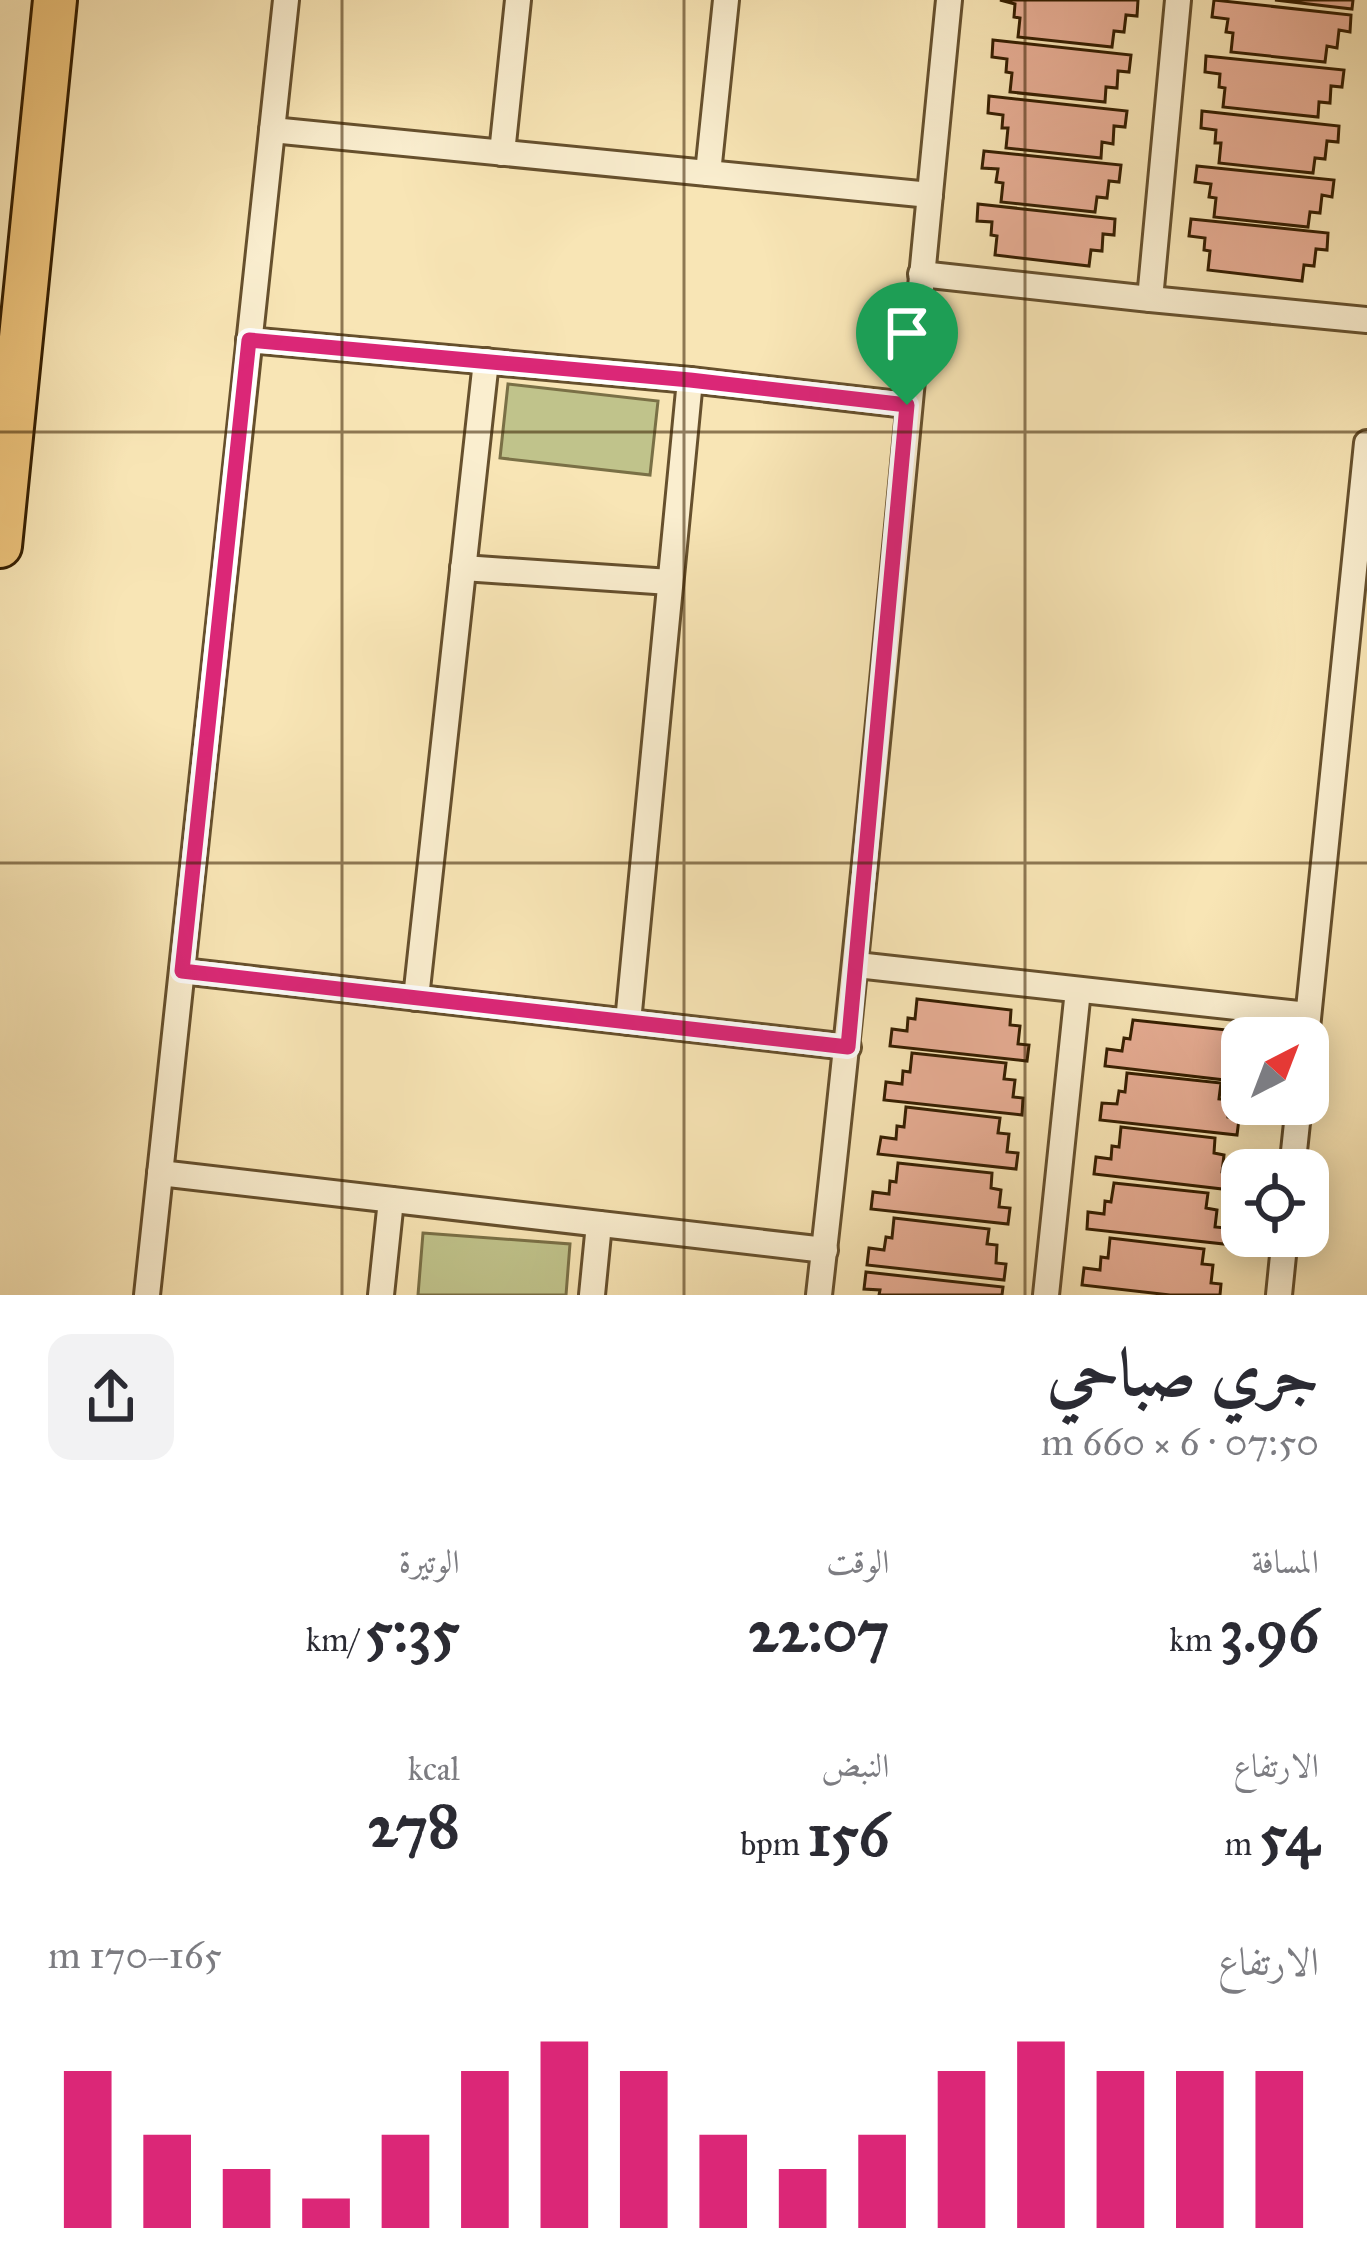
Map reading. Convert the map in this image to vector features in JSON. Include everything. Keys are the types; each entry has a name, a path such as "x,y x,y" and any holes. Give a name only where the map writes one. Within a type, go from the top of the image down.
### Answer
{"highway":[{"path":"0,546 55,0"}],"street":[{"path":"147,1295 286,0"},
{"path":"502,153 518,0"},
{"path":"708,172 726,0"},
{"path":"820,1295 949,0"},
{"path":"1150,299 1178,0"},
{"path":"272,130 930,195"},
{"path":"921,274 1367,320"},
{"path":"249,340 907,405"},
{"path":"416,998 486,361"},
{"path":"628,1022 690,380"},
{"path":"1308,1017 1367,443"},
{"path":"463,568 670,582"},
{"path":"856,965 1078,990 1250,1017"},
{"path":"182,971 848,1047"},
{"path":"1046,1295 1078,990"},
{"path":"160,1173 825,1250"},
{"path":"381,1295 391,1200"},
{"path":"592,1295 599,1224"},
{"path":"1279,1295 1283,1257"}],"green space":[{"path":"508,384 658,401 650,475 500,458"},
{"path":"423,1233 570,1244 566,1295 418,1295"}],"building":[{"path":"1000,0 1138,0 1137,16 1126,15 1124,32 1114,31 1112,47 1018,37 1020,18 1014,17 1015,4"},
{"path":"1214,0 1351,15 1350,32 1339,30 1337,48 1327,46 1325,62 1231,52 1233,33 1226,32 1228,19 1212,17"},
{"path":"1275,0 1353,0 1352,9"},
{"path":"993,40 1131,55 1129,72 1118,71 1117,88 1106,87 1105,102 1010,92 1012,73 1006,72 1007,59 992,57"},
{"path":"1206,56 1344,70 1342,87 1331,86 1330,103 1319,102 1318,117 1223,107 1225,88 1219,87 1220,74 1205,72"},
{"path":"989,96 1127,111 1125,127 1114,126 1113,144 1102,142 1101,158 1006,148 1008,128 1002,128 1003,115 988,113"},
{"path":"1202,111 1339,126 1338,142 1327,141 1325,159 1315,158 1313,173 1219,163 1221,143 1215,143 1216,130 1201,128"},
{"path":"984,151 1121,165 1119,182 1109,181 1107,198 1097,197 1095,212 1001,202 1003,183 996,182 998,169 982,168"},
{"path":"1197,166 1334,180 1332,197 1322,195 1320,213 1310,212 1308,227 1214,217 1216,198 1209,197 1211,184 1195,182"},
{"path":"978,204 1115,219 1114,235 1103,234 1102,251 1091,250 1089,266 995,255 997,236 991,235 992,222 977,221"},
{"path":"1191,219 1328,233 1327,250 1316,249 1314,266 1304,265 1302,281 1208,270 1210,251 1204,250 1205,238 1189,236"},
{"path":"917,999 1011,1010 1010,1025 1020,1026 1018,1044 1029,1045 1027,1061 890,1046 892,1029 907,1031 908,1018 915,1019"},
{"path":"1133,1020 1221,1029 1221,1080 1105,1066 1107,1049 1122,1051 1124,1038 1130,1039"},
{"path":"912,1053 1006,1063 1004,1079 1015,1080 1013,1097 1023,1098 1022,1115 884,1100 886,1082 902,1084 903,1071 910,1072"},
{"path":"1127,1073 1221,1083 1221,1125 1238,1125 1237,1135 1100,1120 1102,1103 1117,1104 1119,1091 1125,1092"},
{"path":"906,1107 1000,1118 998,1133 1009,1134 1007,1152 1018,1153 1016,1169 878,1154 881,1137 896,1139 897,1126 904,1127"},
{"path":"1121,1127 1215,1138 1214,1153 1221,1154 1221,1189 1094,1174 1096,1157 1111,1159 1112,1146 1119,1147"},
{"path":"898,1163 992,1173 991,1188 1001,1190 999,1207 1010,1208 1008,1224 871,1209 873,1192 889,1194"},
{"path":"1114,1183 1208,1193 1206,1208 1217,1210 1215,1227 1221,1228 1221,1244 1087,1229 1088,1212 1104,1214 1105,1201 1111,1202"},
{"path":"894,1218 989,1229 987,1244 997,1245 996,1263 1006,1264 1004,1280 867,1265 869,1248 884,1250 886,1237 892,1238"},
{"path":"1110,1238 1204,1249 1202,1264 1213,1265 1211,1283 1221,1284 1220,1295 1170,1295 1082,1285 1084,1268 1100,1270 1101,1257 1108,1258"},
{"path":"866,1272 1003,1287 1002,1295 879,1295 880,1290 864,1289"}],"route":[{"path":"249,340 907,405 848,1047 182,971 249,340"}]}
